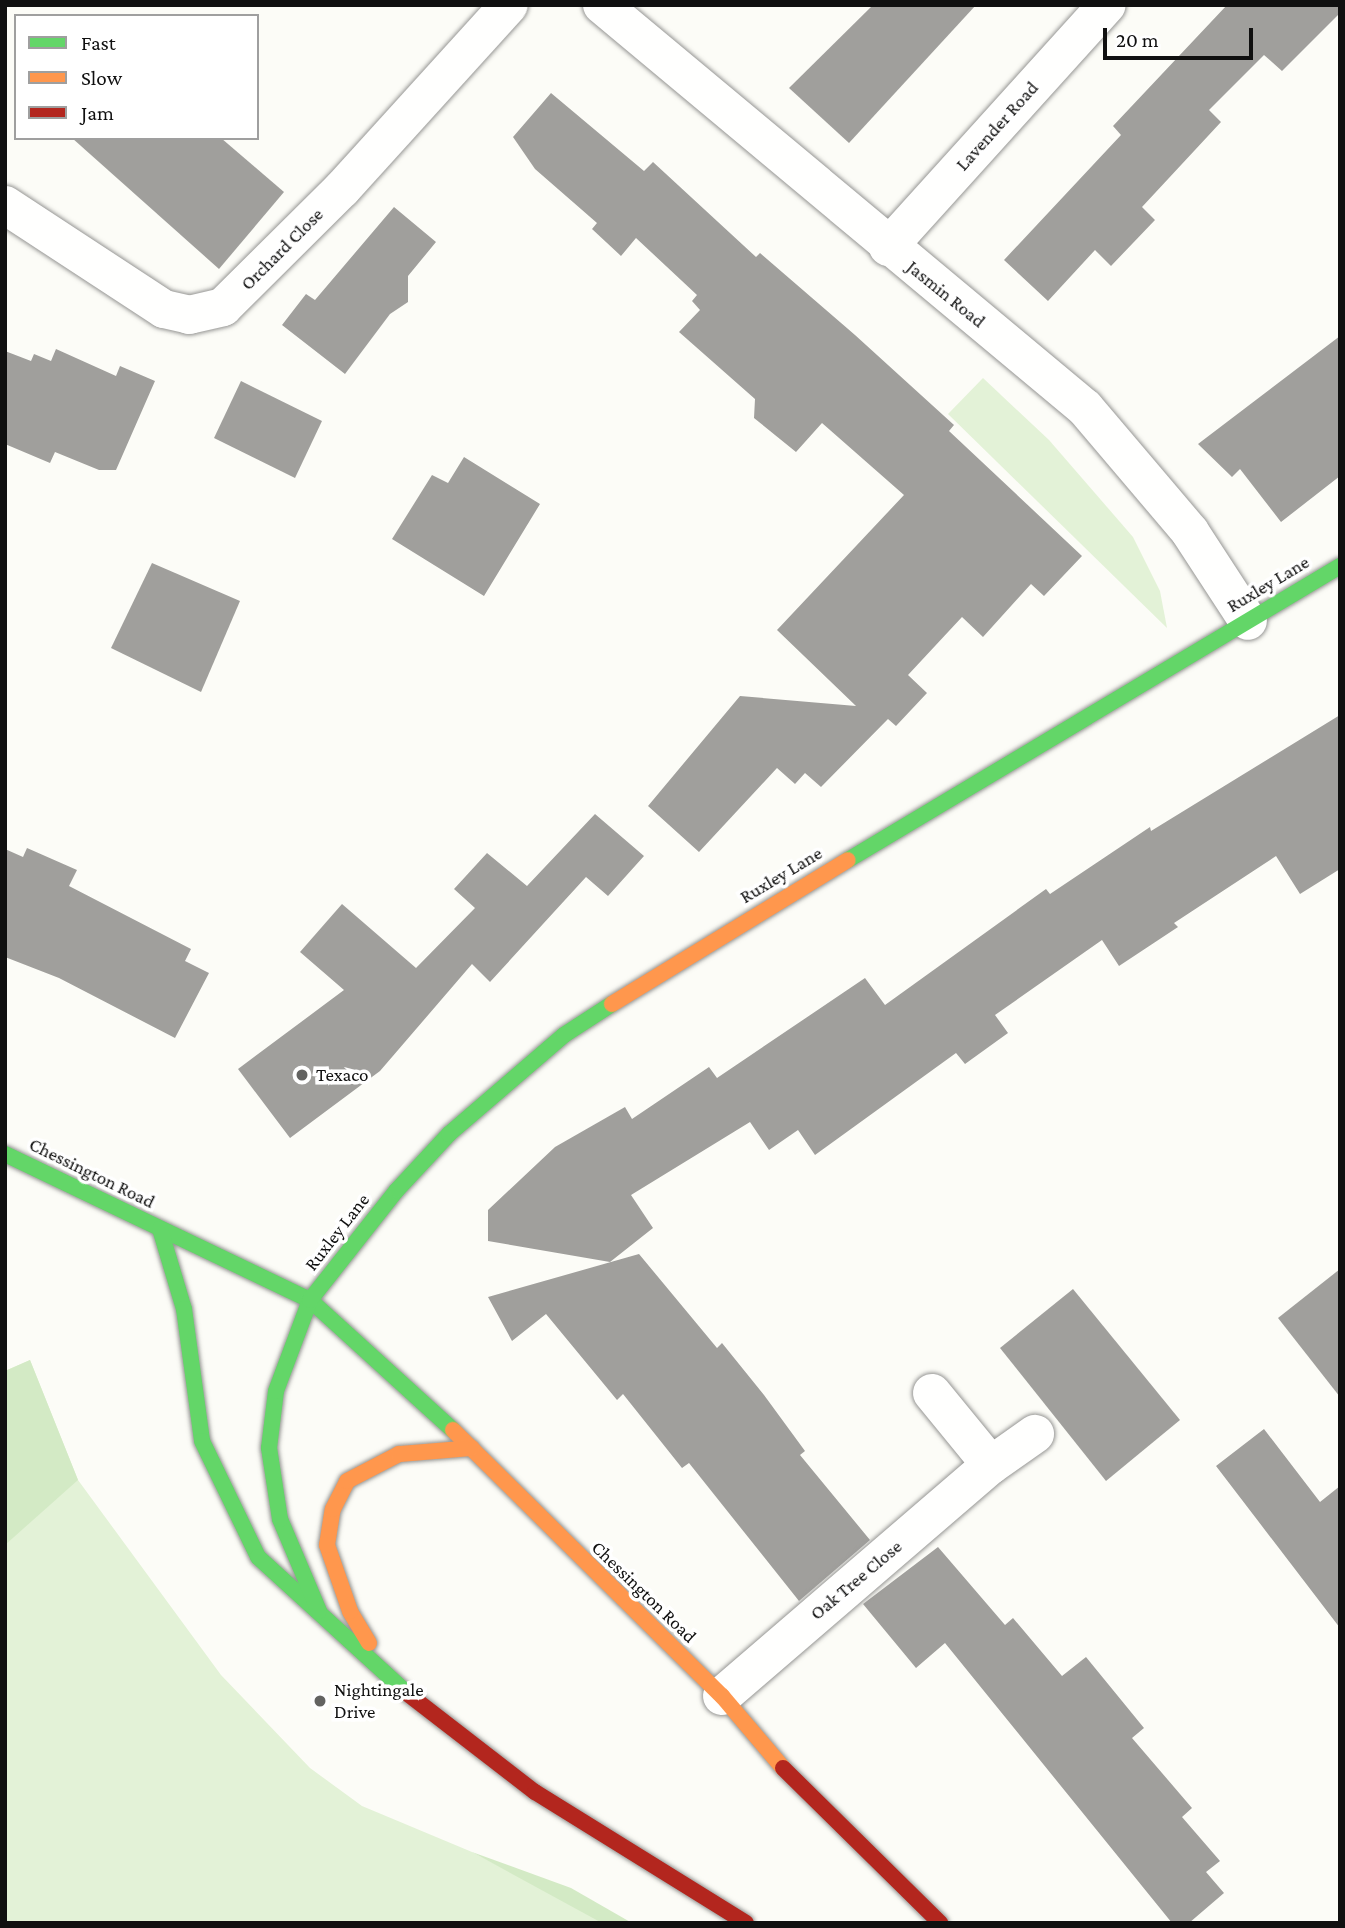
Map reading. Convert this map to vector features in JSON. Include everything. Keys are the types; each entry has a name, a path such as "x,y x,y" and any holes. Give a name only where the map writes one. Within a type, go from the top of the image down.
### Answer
{"main road":[{"name":"Ruxley Lane","path":"310,1300 397,1190 449,1134 564,1035 667,968 1340,566"},
{"name":"Chessington Road","path":"5,1154 310,1300 472,1448 610,1590 722,1696 793,1781 940,1923"},
{"name":"Chessington Road","path":"160,1229 184,1308 202,1441 258,1557 286,1587 319,1611 390,1678 535,1792 746,1923"},
{"name":"Chessington Road","path":"310,1300 275,1391 269,1448 280,1519 319,1611"},
{"path":"390,1678 350,1611 327,1545 333,1509 347,1481 399,1454 472,1448"}],"street":[{"name":"Orchard Close","path":"5,205 164,309 189,315 223,307 342,189 509,5"},
{"name":"Jasmin Road","path":"602,5 888,247 1085,408 1190,531 1248,621"},
{"name":"Lavender Road","path":"888,247 1107,5"},
{"path":"932,1392 991,1465"},
{"name":"Oak Tree Close","path":"722,1696 991,1465 1035,1434"}],"green space":[{"path":"983,378 1049,440 1133,537 1160,591 1167,628 948,414"},
{"path":"30,1360 78,1480 221,1675 310,1768 362,1806 472,1852 609,1923 5,1923 5,1371"},
{"path":"30,1360 78,1480 5,1545 5,1371"},
{"path":"472,1852 571,1888 632,1923 602,1923"}],"building":[{"path":"873,5 976,5 849,143 789,88"},
{"path":"1227,5 1340,5 1340,13 1282,71 1264,55 1209,110 1221,122 1142,207 1155,220 1111,266 1095,250 1048,301 1004,260 1121,135 1113,126"},
{"path":"551,93 644,171 653,162 756,257 760,253 855,335 954,425 949,431 1082,556 1044,596 1031,584 983,637 962,617 908,675 927,693 896,726 888,719 821,787 805,773 795,784 777,768 699,852 648,806 740,696 856,706 777,630 904,495 822,423 796,452 754,418 755,399 679,332 700,310 692,301 697,295 636,238 621,256 592,229 597,223 535,169 513,137"},
{"path":"74,140 223,140 284,192 219,269"},
{"path":"394,207 436,242 408,276 408,302 390,314 345,374 282,325 306,294 315,300"},
{"path":"1340,336 1340,476 1281,522 1240,469 1232,477 1198,444"},
{"path":"56,349 116,376 120,366 155,381 116,470 99,470 55,452 50,463 5,444 5,351 31,361 34,354 51,361"},
{"path":"241,381 322,421 295,478 214,438"},
{"path":"464,457 540,504 484,596 392,539 432,475 448,483"},
{"path":"152,563 240,601 201,692 111,648"},
{"path":"1340,715 1340,869 1300,894 1276,856 1174,923 1178,927 1119,966 1102,940 995,1015 1008,1033 965,1064 956,1053 815,1155 798,1130 769,1150 750,1122 631,1195 653,1228 610,1262 488,1241 488,1210 555,1147 625,1107 632,1119 709,1067 717,1078 865,978 885,1005 1046,889 1050,894 1150,827 1151,831"},
{"path":"595,814 644,856 608,896 586,877 490,982 472,964 380,1071 290,1138 238,1069 344,990 300,952 342,904 416,968 475,908 454,889 487,853 527,886"},
{"path":"27,848 77,870 69,886 191,949 185,961 209,973 175,1038 59,978 5,957 5,849 23,857"},
{"path":"639,1254 717,1348 722,1343 764,1395 805,1451 800,1455 870,1540 799,1601 689,1463 682,1468 623,1394 617,1400 546,1314 512,1341 488,1297"},
{"path":"1340,1269 1340,1397 1278,1318"},
{"path":"1073,1289 1180,1420 1106,1481 1000,1348"},
{"path":"1264,1429 1320,1502 1340,1486 1340,1628 1216,1466"},
{"path":"938,1547 1005,1625 1013,1618 1062,1676 1086,1657 1144,1728 1132,1738 1192,1808 1182,1817 1220,1861 1206,1872 1224,1893 1189,1923 1172,1923 945,1643 916,1668 863,1604"}],"traffic: fast":[{"path":"848,860 1340,566"},
{"path":"319,1611 280,1519 269,1448 276,1391 310,1300 397,1190 449,1134 564,1035 612,1004"},
{"path":"5,1154 310,1300 453,1430"},
{"path":"160,1229 184,1309 202,1441 258,1557 408,1694"}],"traffic: slow":[{"path":"612,1004 848,860"},
{"path":"453,1430 722,1696 783,1768"},
{"path":"369,1643 350,1611 327,1545 333,1509 347,1481 399,1454 472,1448"}],"traffic: jam":[{"path":"408,1694 535,1792 746,1923"},
{"path":"783,1768 940,1923"}],"place":[{"name":"Texaco","path":"302,1075"},
{"name":"Nightingale Drive","path":"320,1701"}]}
